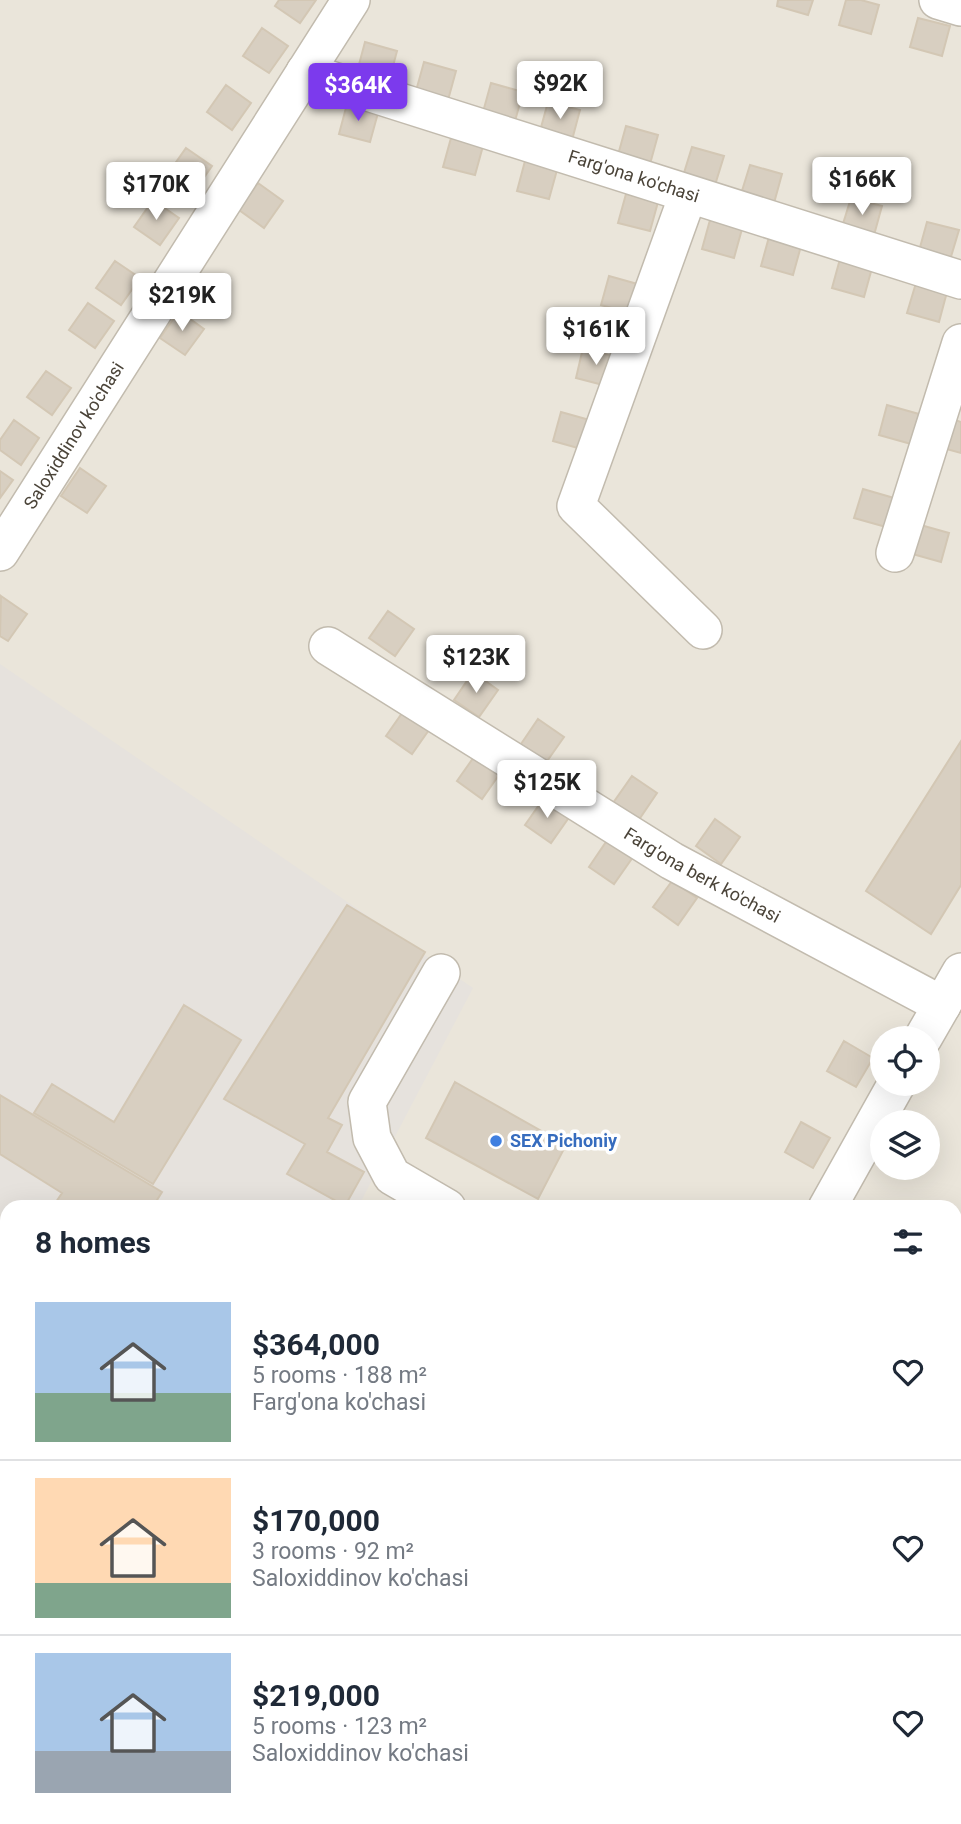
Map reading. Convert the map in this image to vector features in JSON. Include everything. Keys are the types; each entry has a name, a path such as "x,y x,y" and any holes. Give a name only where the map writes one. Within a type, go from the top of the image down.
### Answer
{"street":[{"name":"Saloxiddinov ko'chasi","path":"0,552 351,0"},
{"path":"938,0 961,7"},
{"name":"Farg'ona ko'chasi","path":"305,72 961,280"},
{"path":"688,195 576,506 703,630"},
{"path":"895,553 961,343"},
{"name":"Farg'ona berk ko'chasi","path":"328,646 672,861 955,985"},
{"path":"433,1200 391,1176 372,1138 367,1102 441,973"},
{"path":"930,1026 955,985"},
{"path":"831,1200 890,1096"}],"shaded area":[{"path":"0,0 961,0 961,1200 0,1200"},
{"path":"0,664 473,988 362,1200 0,1200"}],"building":[{"path":"279,0 316,0 300,23 275,6"},
{"path":"778,0 813,0 808,15 777,6"},
{"path":"846,0 861,0 879,5 871,34 839,25"},
{"path":"918,18 950,26 942,56 910,47"},
{"path":"262,28 288,46 269,73 243,56"},
{"path":"365,42 397,51 389,81 357,72"},
{"path":"424,62 456,71 448,100 416,91"},
{"path":"491,83 523,92 515,121 483,112"},
{"path":"226,85 251,103 232,130 207,112"},
{"path":"548,102 580,110 572,140 540,131"},
{"path":"347,104 378,113 370,142 339,134"},
{"path":"626,126 658,135 650,164 618,155"},
{"path":"451,138 483,146 475,175 443,167"},
{"path":"692,147 724,156 715,185 683,176"},
{"path":"186,148 212,166 193,193 167,175"},
{"path":"525,161 557,170 549,199 517,191"},
{"path":"750,165 782,174 774,203 741,194"},
{"path":"258,183 283,201 264,228 239,210"},
{"path":"626,194 658,202 650,231 618,223"},
{"path":"851,198 882,206 874,235 842,227"},
{"path":"153,200 179,218 160,245 134,227"},
{"path":"710,220 742,229 734,258 702,249"},
{"path":"927,222 959,230 950,260 919,251"},
{"path":"769,237 801,246 793,275 761,266"},
{"path":"840,259 872,268 864,297 832,288"},
{"path":"115,261 140,278 121,305 96,288"},
{"path":"609,276 641,285 633,314 601,305"},
{"path":"916,283 947,292 939,322 907,313"},
{"path":"88,303 114,321 95,348 69,330"},
{"path":"179,311 204,329 185,355 160,338"},
{"path":"583,348 616,357 607,386 576,378"},
{"path":"46,371 71,388 52,415 27,397"},
{"path":"887,405 919,414 911,444 879,435"},
{"path":"561,412 593,421 585,450 553,441"},
{"path":"952,419 961,422 961,453 943,448"},
{"path":"14,420 39,438 21,465 0,450 0,440"},
{"path":"80,468 106,486 87,513 61,496"},
{"path":"0,471 13,480 0,498"},
{"path":"863,489 894,498 886,527 854,518"},
{"path":"917,524 949,533 941,562 909,553"},
{"path":"1,596 27,614 8,641 0,636"},
{"path":"388,611 414,629 395,656 369,638"},
{"path":"473,672 498,690 479,717 454,700"},
{"path":"405,709 431,727 412,754 386,736"},
{"path":"538,719 564,737 545,764 519,747"},
{"path":"961,741 961,885 931,934 866,891"},
{"path":"476,754 501,772 482,799 457,781"},
{"path":"632,776 657,793 638,821 613,803"},
{"path":"544,798 570,816 551,843 525,825"},
{"path":"715,819 740,837 721,864 696,846"},
{"path":"608,839 633,857 614,884 589,867"},
{"path":"672,881 697,898 678,925 653,907"},
{"path":"347,905 425,952 328,1118 342,1125 327,1152 364,1172 348,1200 334,1200 287,1174 305,1144 224,1099"},
{"path":"184,1005 241,1040 153,1184 34,1113 52,1084 114,1122"},
{"path":"844,1041 870,1056 870,1063 856,1087 827,1071"},
{"name":"SEX Pichoniy","path":"455,1082 566,1145 538,1199 426,1138"},
{"path":"0,1095 162,1192 157,1200 57,1200 62,1193 0,1154"},
{"path":"801,1122 830,1138 813,1168 785,1152"}],"place":[{"name":"SEX Pichoniy","path":"496,1141"}]}
